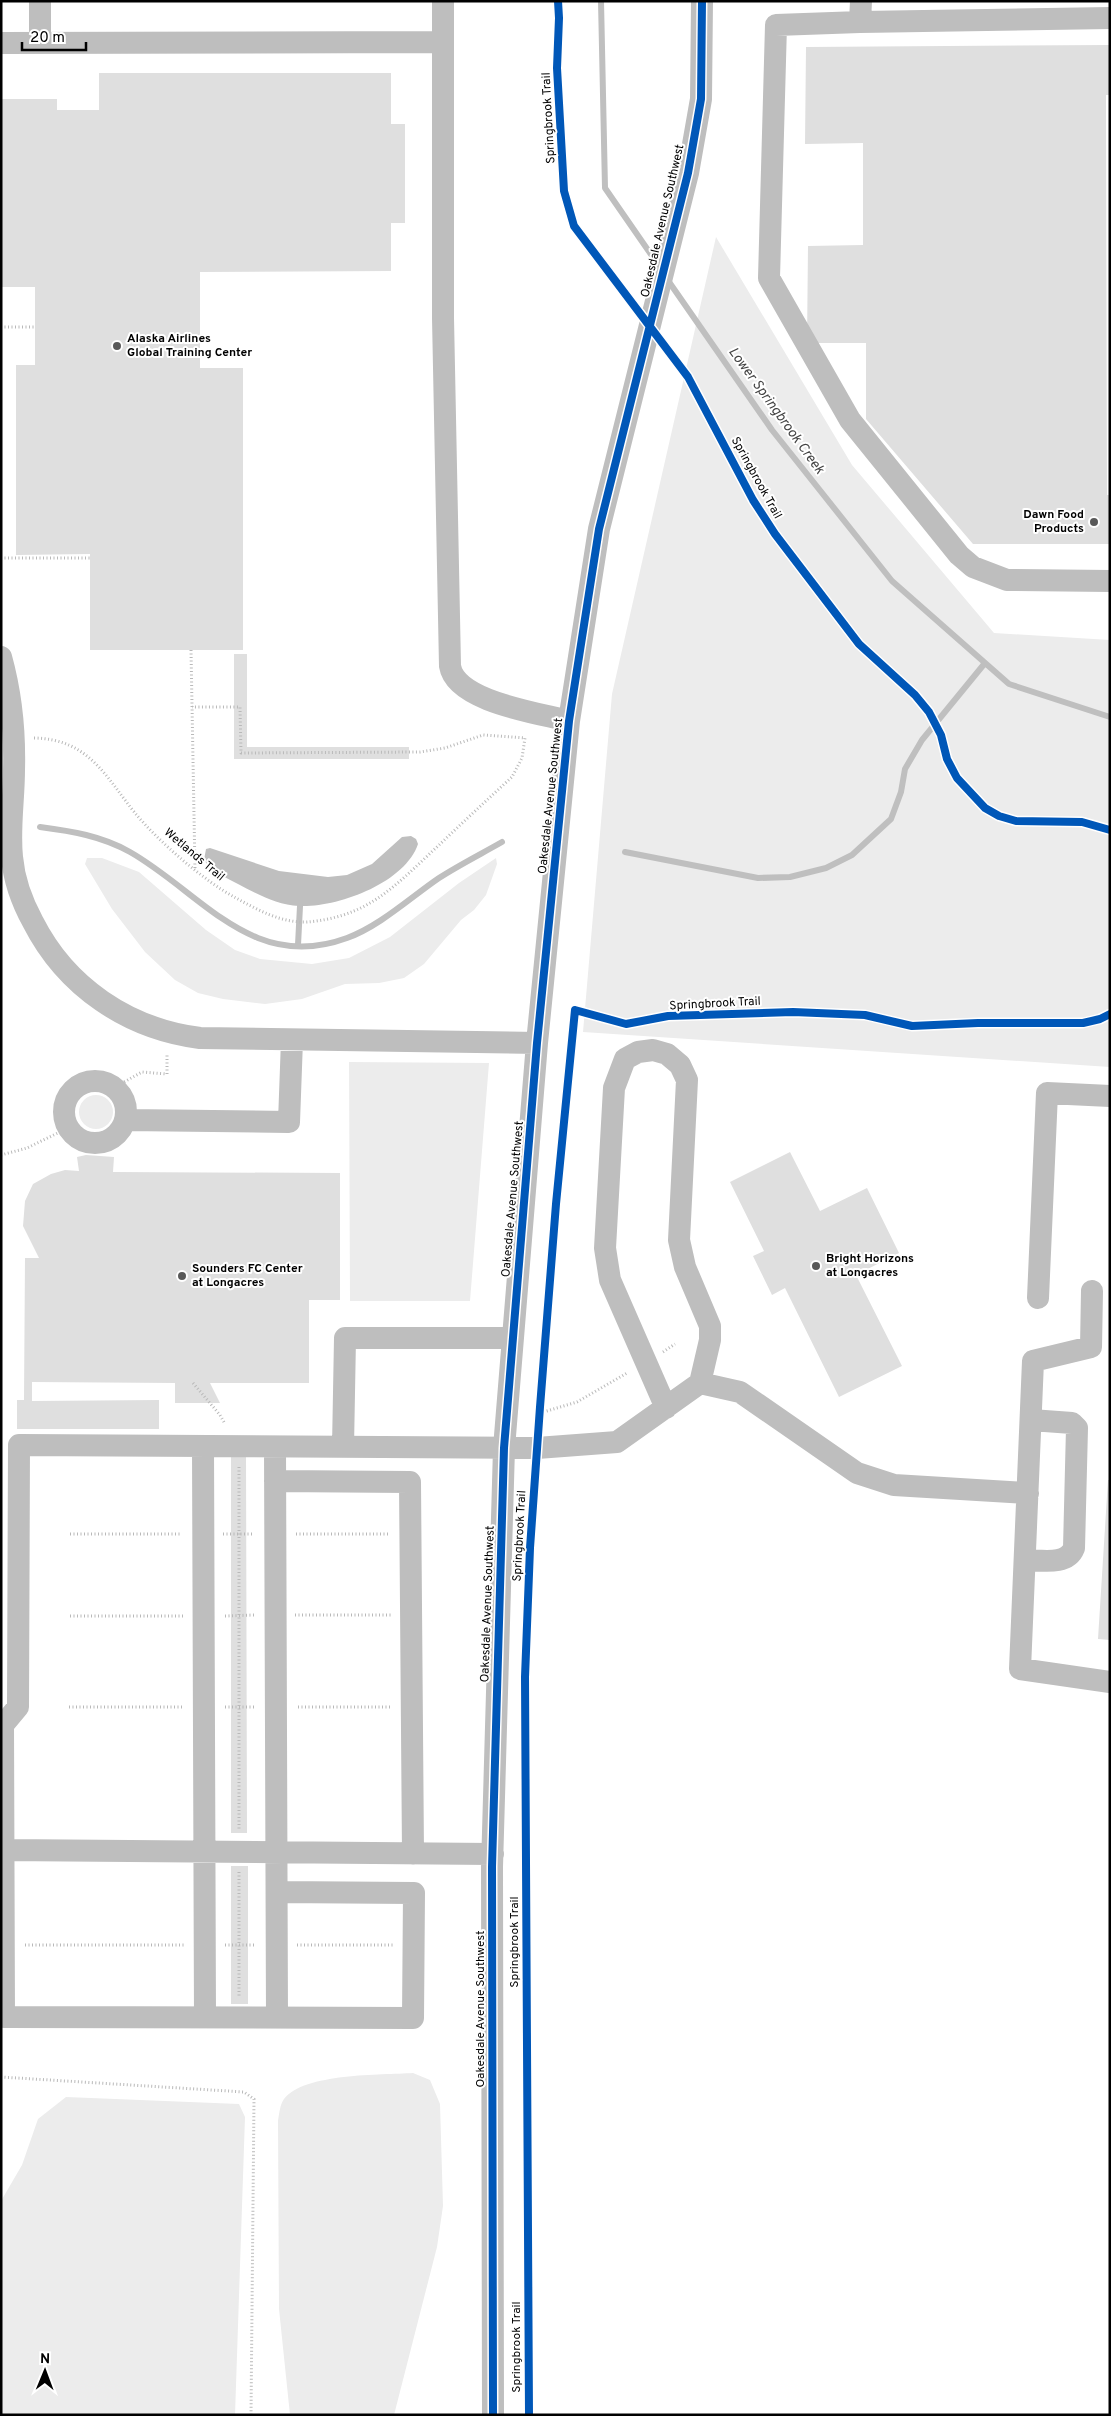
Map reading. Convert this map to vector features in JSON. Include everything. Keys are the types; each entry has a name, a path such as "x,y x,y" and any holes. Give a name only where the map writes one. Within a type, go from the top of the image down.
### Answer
{"street":[{"path":"40,1 40,43"},
{"path":"443,1 444,328 451,674 464,688 478,695 505,705 570,722"},
{"name":"Oakesdale Avenue Southwest","path":"493,2415 493,1854 504,1448 537,1043 570,722 599,529 688,174 701,99 702,1"},
{"path":"1110,18 860,11 776,25 769,278 850,420 959,555 973,567 1007,580 1110,581"},
{"path":"1,43 443,42"},
{"path":"1,657 11,708 14,769 10,841 16,880 22,899 41,938 65,970 106,1005 128,1018 158,1030 200,1038 537,1043"},
{"path":"126,1120 289,1122 292,1040"},
{"path":"277,1892 414,1893 413,2018 4,2016 3,1725 18,1708 19,1445 504,1448 608,1444 617,1442 666,1408 700,1383 710,1340 710,1326 685,1267 678,1240 687,1080 680,1065 667,1054 653,1050 638,1052 625,1060 614,1088 605,1248 610,1280 666,1408"},
{"path":"91,1081 104,1082 115,1087 123,1096 127,1108 126,1120 120,1131 111,1140 100,1144 87,1143 76,1137 68,1128 64,1116 65,1104 70,1093 80,1085 91,1081"},
{"path":"1038,1298 1046,1093 1110,1096"},
{"path":"1092,1291 1091,1347 1033,1361 1020,1669 1110,1682"},
{"path":"343,1447 345,1338 513,1338"},
{"path":"700,1383 740,1392 857,1473 894,1485 1028,1493"},
{"path":"1025,1560 1064,1560 1071,1556 1074,1548 1077,1428 1072,1423 1031,1420"},
{"path":"203,1446 204,2017"},
{"path":"275,1446 277,2017"},
{"path":"275,1481 410,1482 413,1854"},
{"path":"4,1850 493,1854"}],"path":[{"path":"1,327 34,327"},
{"path":"1,558 90,558"},
{"path":"190,650 195,870"},
{"path":"115,1087 142,1072 167,1074 167,1051"},
{"path":"1,1155 27,1148 68,1128"},
{"path":"540,1410 577,1402 675,1344"},
{"path":"194,1383 220,1415 239,1453 239,2000"},
{"path":"70,1534 410,1534"},
{"path":"70,1616 411,1615"},
{"path":"70,1707 412,1707"},
{"path":"1,2078 244,2092 254,2099 251,2415"}],"shaded area":[{"path":"716,237 852,465 994,633 1110,640 1110,1067 583,1032 612,694"},
{"path":"411,836 416,839 418,844 411,858 385,881 350,898 314,906 283,904 252,892 219,874 204,860 206,849 210,848 279,871 328,877 347,875 372,864 402,837"},
{"path":"87,858 102,858 139,872 206,930 235,950 260,959 312,964 349,958 390,937 459,883 496,858 497,864 486,895 474,910 461,920 424,964 404,978 379,983 345,984 302,999 265,1004 223,999 198,993 175,980 145,952 112,909 85,864"},
{"path":"349,1062 489,1063 470,1301 350,1301"},
{"path":"96,1095 103,1096 108,1100 112,1105 112,1119 108,1124 103,1128 96,1129 89,1128 84,1124 80,1119 79,1112 80,1105 84,1100 89,1096"},
{"path":"413,2073 430,2080 440,2104 443,2206 437,2247 394,2415 290,2415 279,2309 278,2121 282,2104 284,2099 294,2090 308,2084 363,2075"},
{"path":"66,2097 239,2104 245,2117 235,2415 1,2415 1,2201 22,2165 38,2119"}],"building":[{"path":"1110,45 1110,95 1106,95 1107,495 1110,495 1110,544 973,544 866,419 866,343 807,343 808,246 863,245 863,143 805,144 806,47"},
{"name":"Alaska Airlines Global Training Center","path":"99,73 391,73 391,124 405,124 405,223 391,223 391,271 200,272 200,368 243,368 243,650 90,650 90,554 16,555 16,365 35,365 35,287 1,287 1,99 57,99 57,110 99,110"},
{"path":"234,654 247,654 247,747 409,747 409,759 234,759"},
{"name":"Bright Horizons at Longacres","path":"790,1152 820,1211 867,1188 899,1253 856,1275 902,1366 839,1397 785,1288 772,1295 753,1256 764,1251 730,1182"},
{"name":"Sounders FC Center at Longacres","path":"86,1155 114,1157 113,1172 340,1173 340,1300 309,1300 309,1383 210,1383 220,1403 175,1403 175,1383 32,1382 32,1401 159,1400 159,1429 17,1429 17,1400 24,1400 25,1258 39,1258 23,1226 25,1201 33,1184 51,1174 65,1170 79,1171 77,1157"},
{"path":"231,1454 246,1454 247,1833 231,1833"},
{"path":"1108,1480 1110,1480 1110,1640 1098,1639"},
{"path":"231,1866 248,1866 248,2004 231,2004"}],"waterway":[{"name":"Lower Springbrook Creek","path":"601,1 605,188 659,266"},
{"name":"Lower Springbrook Creek","path":"667,279 772,430 892,581 1009,684 1110,717"},
{"path":"625,852 758,878 790,877 826,868 852,855 891,819 901,792 905,769 922,740 985,663"},
{"path":"40,827 86,835 119,846 156,869 230,924 256,937 283,945 313,946 347,938 359,933 383,919 439,878 502,842"},
{"path":"298,945 300,906"}],"cycle path":[{"name":"Springbrook Trail","path":"558,1 557,68 564,191 574,226 688,377 753,500 775,534 859,644 915,695 929,712 941,735 947,759 957,778 985,808 999,816 1016,821 1082,822 1110,830"},
{"name":"Springbrook Trail","path":"493,2415 492,1867 504,1448 537,1043 569,721 599,529 688,173 701,99 702,1"},
{"name":"Springbrook Trail","path":"529,2415 525,1677 530,1548 540,1407 556,1204 575,1010 626,1024 668,1016 793,1012 865,1015 912,1026 978,1023 1083,1023 1100,1019 1110,1014"}],"place":[{"name":"Alaska Airlines Global Training Center","path":"117,346"},
{"name":"Dawn Food Products","path":"1094,522"},
{"name":"Bright Horizons at Longacres","path":"816,1266"},
{"name":"Sounders FC Center at Longacres","path":"182,1276"}]}
